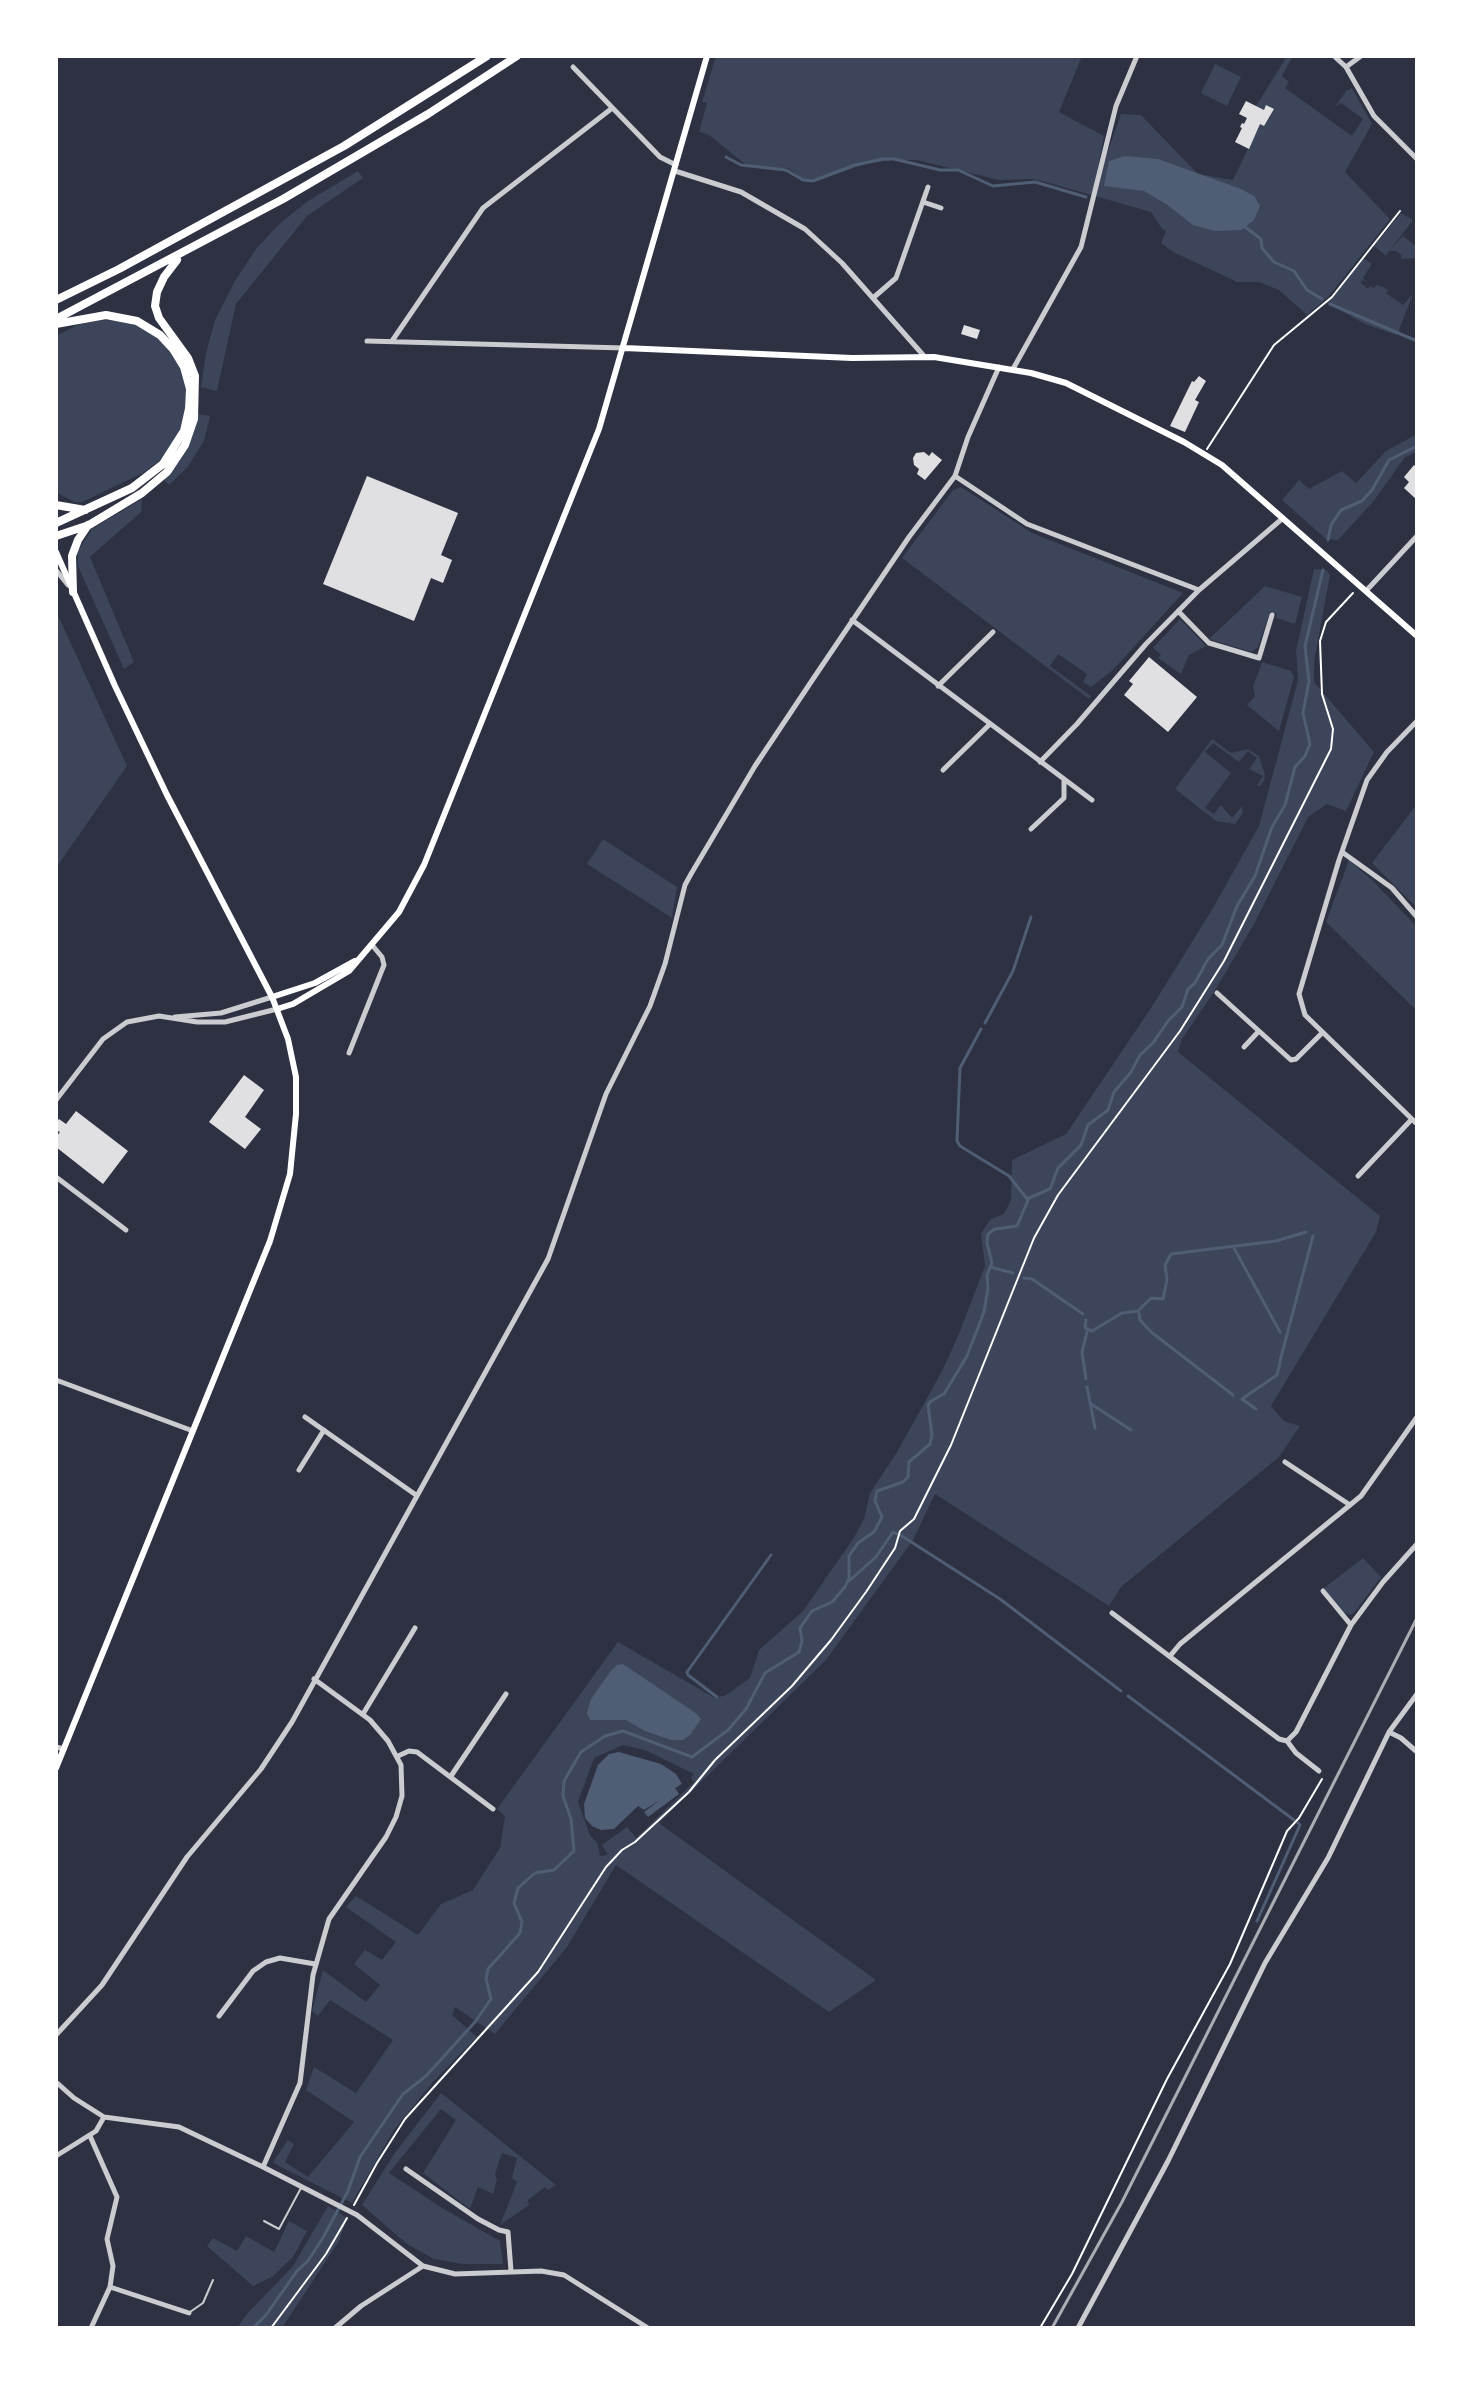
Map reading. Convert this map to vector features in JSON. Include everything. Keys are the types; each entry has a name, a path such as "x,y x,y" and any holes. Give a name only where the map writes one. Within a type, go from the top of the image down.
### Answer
{"highway":[{"path":"56,300 344,146 487,56"},
{"path":"56,321 364,153 517,56"},
{"path":"56,536 89,525 159,479 177,459 190,433 197,395 195,376 188,358 159,318 155,306 164,277 184,253"},
{"path":"56,321 106,315 137,321 168,342 188,378 188,418 170,456 142,481 56,523"},
{"path":"56,505 85,510"},
{"path":"73,592 71,566 74,547 89,525"}],"main road":[{"path":"272,997 315,983 355,961 399,912 424,865 599,429 707,56"},
{"path":"624,348 862,358 924,356 1048,377 1084,391 1204,453 1237,476 1417,636"},
{"path":"56,552 167,795 272,997 288,1039 296,1077 293,1158 270,1241 60,1748 56,1768"},
{"path":"277,1009 293,1004 349,971 355,961"}],"street":[{"path":"1013,369 1081,247 1113,117 1137,56"},
{"path":"1334,56 1346,67 1374,116 1417,159"},
{"path":"1346,67 1361,56"},
{"path":"573,67 611,109 675,168 741,192 785,216 819,240 924,356"},
{"path":"392,341 483,208 611,109"},
{"path":"873,298 896,278 928,187"},
{"path":"923,202 941,208"},
{"path":"367,341 624,348"},
{"path":"56,2035 102,1985 187,1857 261,1769 292,1722 548,1259 606,1094 650,1006 685,885 755,766 852,620 955,476 968,437 999,367"},
{"path":"955,476 1027,524 1199,590"},
{"path":"1040,762 1178,611 1283,518"},
{"path":"1366,591 1417,536"},
{"path":"56,570 73,592"},
{"path":"1178,611 1209,643 1259,658 1272,615"},
{"path":"852,620 1092,800"},
{"path":"938,686 993,632"},
{"path":"1358,1176 1415,1121 1322,1033 1302,1008 1299,986 1372,770 1417,721"},
{"path":"943,770 990,724"},
{"path":"1031,829 1064,798 1064,779"},
{"path":"1342,852 1392,888 1417,917"},
{"path":"349,1053 384,965 382,957 372,945"},
{"path":"1217,993 1291,1060 1296,1059 1322,1033"},
{"path":"56,1100 111,1032 138,1019 221,1013 272,997"},
{"path":"174,1017 197,1022 225,1022 277,1009"},
{"path":"1244,1047 1258,1032"},
{"path":"56,1177 126,1230"},
{"path":"56,1380 193,1431"},
{"path":"305,1417 416,1495"},
{"path":"1170,1656 1180,1644 1371,1485 1417,1417"},
{"path":"299,1470 324,1430"},
{"path":"1285,1462 1350,1505"},
{"path":"1287,1741 1296,1732 1351,1625 1417,1544"},
{"path":"1323,1591 1351,1625"},
{"path":"1112,1613 1279,1739 1287,1741 1296,1753 1319,1771"},
{"path":"363,1714 415,1628"},
{"path":"263,2167 291,2110 300,2083 315,1964 329,1919 386,1837 396,1817 403,1785 398,1756 381,1731 314,1679"},
{"path":"451,1776 506,1694"},
{"path":"1078,2328 1168,2161 1265,1963 1328,1858 1389,1732 1417,1694"},
{"path":"1389,1732 1417,1752"},
{"path":"398,1756 413,1750 493,1809"},
{"path":"219,2016 253,1971 266,1962 280,1958 315,1964"},
{"path":"56,2082 104,2117 179,2127 263,2167 350,2211 377,2228 423,2266 455,2274 541,2271 564,2275 648,2328"},
{"path":"56,2156 90,2136 104,2117"},
{"path":"90,2136 117,2197 107,2239 113,2266 110,2287 91,2328"},
{"path":"406,2169 478,2219 508,2232 511,2271"},
{"path":"335,2328 361,2306 423,2266"},
{"path":"110,2287 189,2313"}],"lane":[{"path":"264,2221 279,2229 301,2187"},
{"path":"189,2313 203,2303 213,2280"}],"path":[{"path":"1204,453 1274,345 1332,297 1400,211"},
{"path":"271,2328 326,2254 394,2135 431,2089 538,1972 606,1867 689,1792 715,1760 792,1686 831,1640 888,1561 900,1531 914,1519 928,1496 973,1394 1021,1265 1047,1215 1074,1172 1180,1031 1224,961 1331,749 1333,729 1322,694 1320,641 1326,622 1353,593"},
{"path":"1040,2328 1072,2274 1167,2079 1230,1964 1287,1831 1320,1786 1322,1778 1319,1771"}],"shaded area":[{"path":"716,56 1082,56 1059,112 1104,136 1094,191 1121,114 1141,115 1198,174 1233,180 1260,124 1264,126 1274,110 1266,105 1264,110 1256,106 1287,56 1293,56 1282,76 1289,82 1285,88 1352,136 1363,119 1341,103 1335,107 1346,91 1352,88 1372,124 1345,172 1390,219 1329,296 1307,315 1279,290 1259,282 1237,282 1173,252 1161,243 1166,231 1151,212 1053,184 1032,179 999,180 917,160 865,164 813,182 804,180 788,168 746,165 709,135 699,132 707,103 702,102"},
{"path":"1215,64 1241,77 1227,106 1201,93"},
{"path":"1125,156 1158,159 1241,189 1254,196 1260,206 1254,220 1241,230 1215,231 1193,225 1144,191 1104,186 1109,161"},
{"path":"358,171 363,178 307,216 236,304 217,391 201,387 215,320 256,249 278,225 308,201"},
{"path":"1401,213 1413,220 1391,249 1403,236 1417,247 1417,258 1401,259 1402,255 1395,251 1389,251 1386,256 1374,246"},
{"path":"1363,258 1372,264 1363,278 1367,282 1362,280 1361,283 1368,289 1377,285 1383,287 1388,290 1386,293 1403,305 1413,294 1397,335 1365,324 1327,303"},
{"path":"112,320 135,324 155,336 170,351 181,369 186,391 185,414 176,440 164,457 143,473 82,502 74,502 56,492 56,336 86,321"},
{"path":"197,414 210,416 204,441 187,468 169,485 163,479 180,460 191,438"},
{"path":"1417,434 1417,452 1405,457 1373,502 1338,540 1326,539 1282,500 1299,480 1309,489 1342,471 1356,483 1386,451"},
{"path":"961,487 1032,533 1183,593 1113,670 1091,687 1083,682 1087,674 1058,654 1050,666 1091,696 1089,699 902,558 953,490"},
{"path":"142,499 141,512 90,557 134,662 124,669 78,566 78,551 92,529"},
{"path":"1314,569 1326,570 1330,575 1314,662 1314,682 1374,752 1346,811 1327,804 1308,817 1254,924 1182,1039 1178,1052 1380,1216 1376,1232 1271,1406 1284,1421 1300,1426 1279,1457 1121,1587 1109,1606 935,1494 913,1540 826,1660 659,1823 876,1980 829,2012 616,1865 567,1947 495,2034 455,2007 452,2015 477,2037 433,2082 394,2130 352,2203 277,2165 273,2162 288,2140 294,2144 285,2162 308,2177 354,2122 306,2090 314,2067 356,2093 393,2040 330,2000 318,2016 312,2011 323,1970 366,2002 380,1985 354,1964 365,1950 382,1960 396,1942 346,1907 356,1896 418,1935 441,1904 473,1890 500,1848 505,1816 497,1809 618,1642 715,1698 726,1695 750,1678 759,1650 803,1611 853,1539 864,1519 870,1493 897,1452 958,1336 985,1266 981,1233 991,1219 1004,1214 1011,1200 1012,1160 1066,1134 1151,1008 1259,826 1298,680 1296,651","holes":["623,1745 645,1750 694,1774 691,1778 694,1782 636,1838 627,1827 602,1845 608,1855 600,1856 598,1844 590,1835 578,1802 594,1758"]},
{"path":"1265,586 1302,597 1295,624 1276,618 1277,614 1270,612 1258,647 1252,652 1209,639"},
{"path":"56,611 127,766 56,868"},
{"path":"1180,619 1206,646 1189,655 1181,674 1158,658 1161,655 1153,648"},
{"path":"1262,662 1291,671 1294,677 1279,731 1247,705 1255,696 1253,687"},
{"path":"1212,739 1231,753 1248,749 1259,756 1265,775 1259,787 1257,785 1263,776 1249,769 1257,758 1248,751 1239,762 1213,743 1205,752 1231,773 1205,808 1214,814 1221,805 1232,818 1242,806 1243,813 1235,824 1216,821 1175,789"},
{"path":"1417,804 1417,908 1372,863"},
{"path":"603,839 677,887 672,918 587,864"},
{"path":"1349,860 1417,927 1417,1011 1326,922"},
{"path":"1363,1558 1381,1577 1350,1615 1343,1612 1324,1588"},
{"path":"623,1664 697,1714 701,1719 690,1735 683,1740 671,1740 626,1720 590,1720 587,1713 591,1699 610,1672"},
{"path":"619,1752 661,1764 676,1774 682,1784 675,1788 679,1794 648,1817 644,1812 660,1800 644,1810 638,1806 614,1829 601,1830 585,1818 584,1804 598,1765 609,1754"},
{"path":"441,2093 556,2185 548,2190 545,2187 528,2200 529,2205 500,2225 517,2182 512,2178 517,2158 502,2153 493,2194 478,2187 470,2209 423,2173 456,2120 441,2109 389,2173 500,2241 503,2264 463,2264 434,2259 407,2244 362,2205 394,2154"},
{"path":"328,2206 347,2218 339,2241 282,2328 237,2328 293,2266"},
{"path":"289,2221 307,2231 293,2257 272,2277 253,2286 207,2246 213,2238 237,2251 246,2236 274,2252"}],"building":[{"path":"1246,101 1264,110 1266,105 1274,109 1264,126 1260,124 1249,149 1235,142 1247,118 1239,114"},
{"path":"964,325 980,330 977,339 961,334"},
{"path":"1199,376 1206,381 1195,400 1199,402 1185,432 1170,426 1192,381"},
{"path":"924,452 929,456 932,452 942,460 925,480 917,474 919,469 914,465 913,458 916,453"},
{"path":"1414,465 1417,468 1417,500 1404,488 1409,482 1404,477"},
{"path":"367,476 458,513 441,555 452,560 443,583 431,578 414,621 323,584"},
{"path":"1149,657 1197,697 1168,732 1124,695 1133,684 1129,681"},
{"path":"244,1075 264,1090 245,1117 261,1129 245,1149 209,1122"},
{"path":"76,1111 128,1151 103,1184 56,1147 56,1137 60,1132 56,1130 56,1123 59,1119 66,1124"}],"waterway":[{"path":"726,157 741,165 786,170 803,180 813,181 855,165 894,159 940,170 958,170 993,186 1035,182 1086,197"},
{"path":"1245,227 1261,239 1262,248 1274,262 1294,271 1307,290 1322,299"},
{"path":"1330,304 1417,341"},
{"path":"1328,540 1331,525 1341,510 1362,501 1389,460 1417,446"},
{"path":"253,2328 308,2261 348,2191 360,2157 403,2094 426,2076 475,2022 491,1999 486,1979 488,1969 520,1933 522,1922 514,1903 518,1888 535,1873 554,1870 574,1851 571,1819 563,1796 564,1781 581,1752 605,1736 623,1731 692,1757 728,1730 746,1709 765,1673 799,1652 802,1641 800,1628 812,1611 832,1602 845,1587 849,1578 849,1556 858,1543 874,1532 882,1517 875,1501 877,1491 903,1482 908,1477 909,1462 930,1444 932,1435 928,1405 944,1394 967,1356 984,1312 987,1275 992,1263 988,1234 995,1229 1017,1226 1029,1198 1050,1189 1058,1168 1081,1145 1088,1125 1108,1110 1114,1092 1131,1072 1140,1055 1182,1007 1188,989 1195,983 1208,959 1222,945 1237,906 1255,876 1272,827 1285,805 1295,767 1310,744 1303,713 1309,681 1305,646 1323,570"},
{"path":"985,1023 1013,971 1031,917"},
{"path":"981,1029 960,1068 957,1141 960,1146 1009,1176 1028,1200"},
{"path":"1138,1311 1151,1298 1163,1299 1167,1280 1165,1265 1171,1254 1276,1241 1306,1232"},
{"path":"1280,1361 1313,1236"},
{"path":"1234,1248 1280,1332"},
{"path":"990,1267 1013,1273"},
{"path":"1024,1278 1032,1279 1083,1314"},
{"path":"1086,1320 1085,1328 1092,1331 1122,1313 1138,1311"},
{"path":"1139,1313 1140,1320 1151,1332 1233,1395"},
{"path":"1086,1379 1082,1352 1087,1332"},
{"path":"1256,1409 1242,1399 1277,1375 1280,1363"},
{"path":"1087,1387 1095,1428"},
{"path":"1091,1404 1131,1430"},
{"path":"849,1581 876,1557 893,1532 1000,1599 1121,1691"},
{"path":"717,1697 687,1672 771,1555"},
{"path":"1128,1696 1294,1820"},
{"path":"1257,1921 1300,1825 1298,1823"}],"railway":[{"path":"1052,2328 1122,2202 1417,1618"}]}
